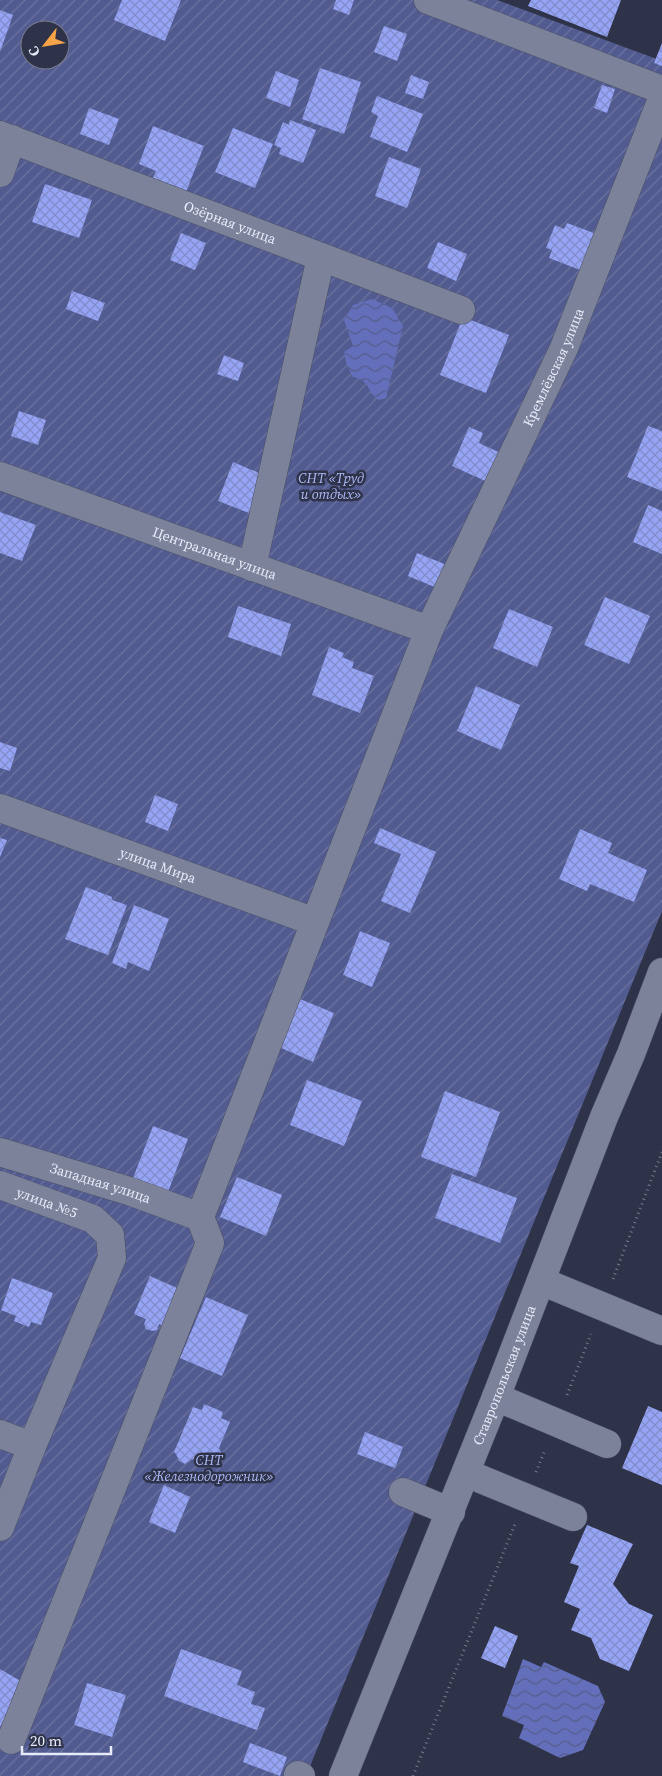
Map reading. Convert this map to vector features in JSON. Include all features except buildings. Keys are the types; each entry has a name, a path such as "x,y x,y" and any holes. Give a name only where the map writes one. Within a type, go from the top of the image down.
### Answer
{"street":[{"path":"428,0 662,90"},
{"name":"Кремлёвская улица","path":"200,1216 429,630 564,348 662,99"},
{"path":"0,173 6,137"},
{"name":"Озёрная улица","path":"6,137 461,310"},
{"path":"252,567 321,257"},
{"name":"Центральная улица","path":"0,476 429,630"},
{"name":"улица Мира","path":"0,808 315,922"},
{"name":"Ставропольская улица","path":"343,1776 451,1512 662,972"},
{"name":"Западная улица","path":"0,1152 129,1191 200,1216"},
{"name":"улица №5","path":"0,1185 93,1220 110,1235 112,1258 32,1446"},
{"path":"12,1740 210,1243 200,1216"},
{"path":"541,1281 662,1331"},
{"path":"496,1397 607,1444"},
{"path":"0,1434 32,1446 0,1526"},
{"path":"466,1473 573,1517"},
{"path":"403,1492 451,1512"}],"path":[{"path":"413,1776 556,1422 662,1152"}],"green space":[{"name":"СНТ «Труд и отдых»","path":"0,0 497,0 662,61 662,911 306,1776 0,1776"}],"water":[{"path":"372,299 392,308 403,326 386,398 379,400 372,394 364,381 353,377 347,366 344,352 353,346 344,320 353,305"},
{"path":"523,1659 541,1667 544,1662 598,1686 605,1702 583,1750 560,1758 519,1738 524,1725 502,1716"}],"park label":[{"name":"СНТ «Железнодорожник»","path":"209,1468"}]}
